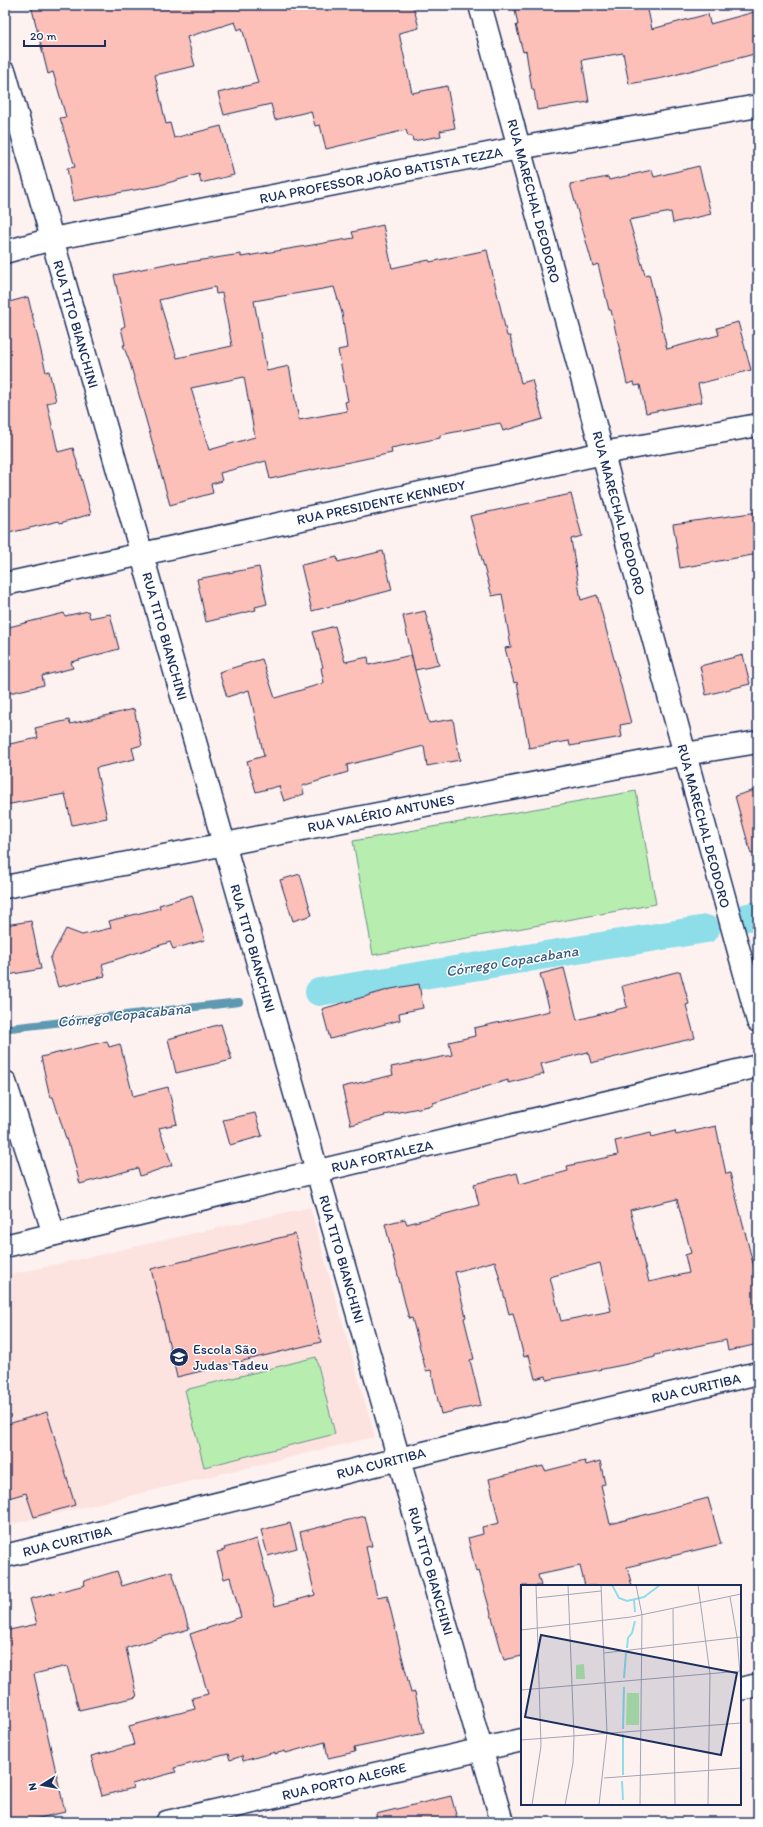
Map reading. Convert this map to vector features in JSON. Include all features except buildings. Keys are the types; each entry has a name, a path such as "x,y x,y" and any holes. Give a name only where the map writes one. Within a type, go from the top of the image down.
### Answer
{"street":[{"name":"RUA MARECHAL DEODORO","path":"480,5 758,1022"},
{"name":"RUA TITO BIANCHINI","path":"5,73 502,1822"},
{"name":"RUA PROFESSOR JOÃO BATISTA TEZZA","path":"5,252 52,239 520,148 758,106"},
{"name":"RUA PRESIDENTE KENNEDY","path":"5,584 603,453 758,425"},
{"name":"RUA VALÉRIO ANTUNES","path":"5,887 685,754 758,742"},
{"name":"RUA FORTALEZA","path":"5,1246 758,1066"},
{"path":"5,1082 54,1234"},
{"name":"RUA CURITIBA","path":"5,1556 399,1459 758,1373"},
{"path":"741,1689 758,1685"},
{"name":"RUA PORTO ALEGRE","path":"167,1822 521,1740"}],"shaded area":[{"name":"Escola São Judas Tadeu","path":"310,1207 375,1437 5,1526 5,1276"}],"green space":[{"path":"636,791 656,904 373,955 353,841"},
{"path":"316,1357 335,1434 204,1467 185,1390"}],"waterway":[{"name":"Córrego Copacabana","path":"748,917 758,915"},
{"name":"Córrego Copacabana","path":"319,992 706,929"},
{"name":"Córrego Copacabana","path":"10,1028 239,1002"}],"place":[{"name":"Escola São Judas Tadeu","path":"179,1357"}]}
